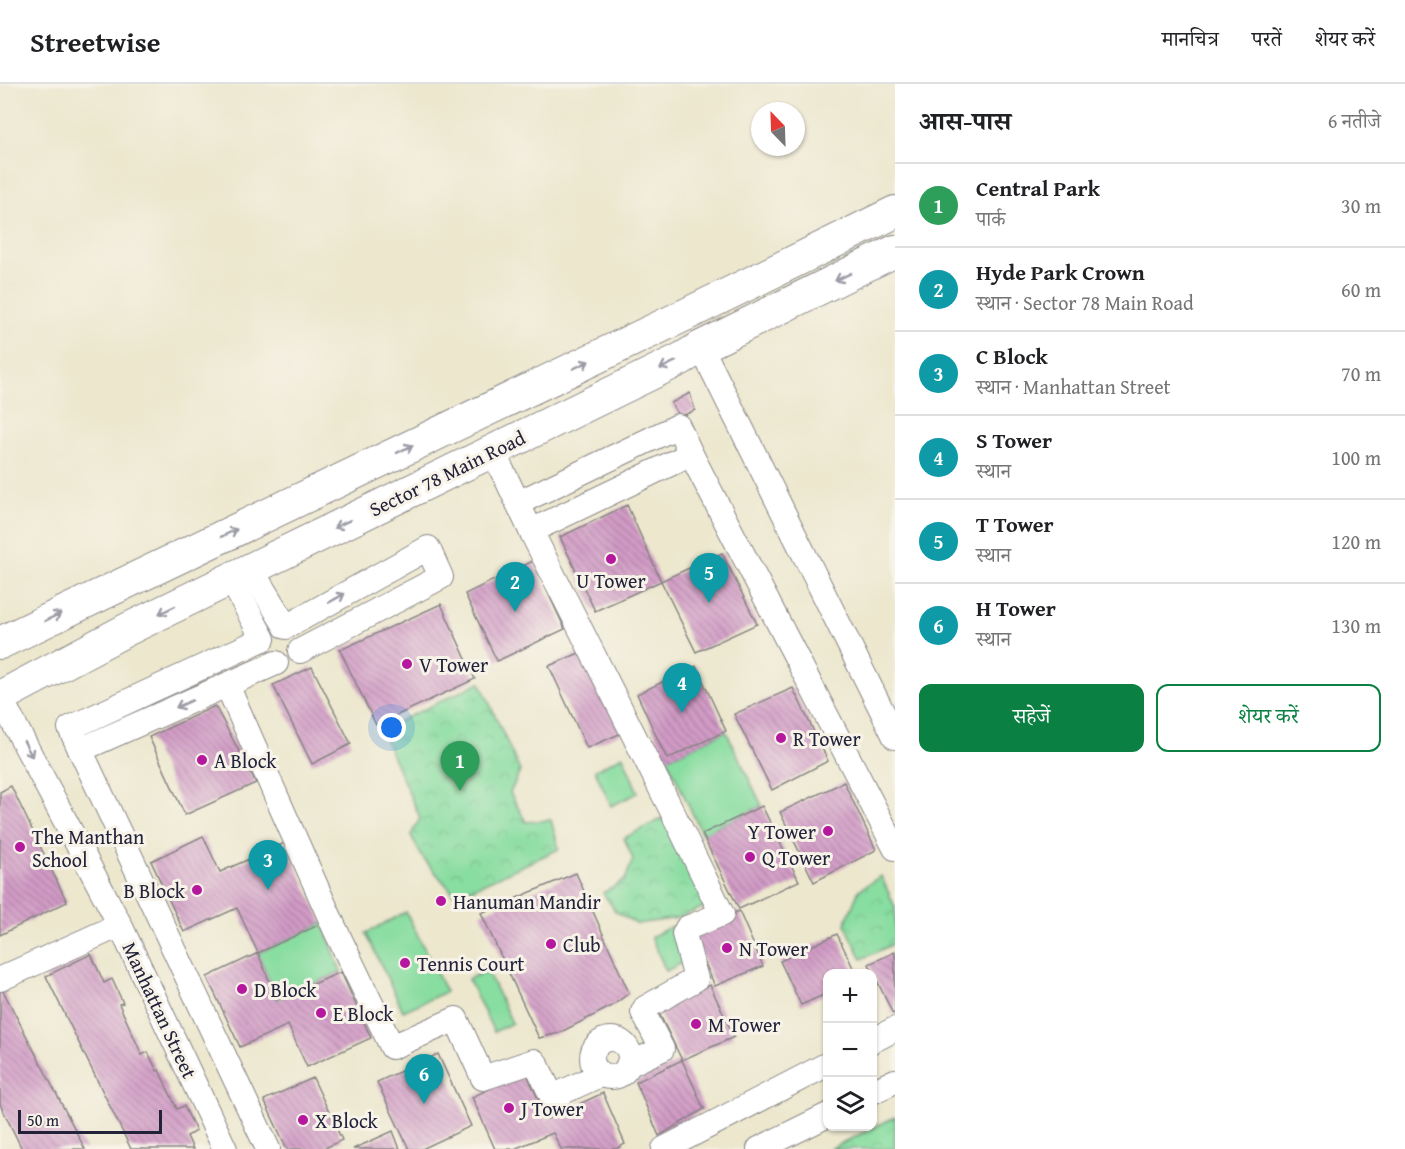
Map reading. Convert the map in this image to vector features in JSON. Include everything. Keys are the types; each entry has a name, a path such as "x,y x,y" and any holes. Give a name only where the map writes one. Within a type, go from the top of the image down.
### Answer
{"main road":[{"name":"Sector 78 Main Road","path":"0,643 895,212"},
{"name":"Sector 78 Main Road","path":"0,697 128,629 681,359 895,251"}],"street":[{"path":"701,347 895,736"},
{"path":"518,502 678,426 895,848"},
{"path":"492,451 722,914 687,928 685,931 696,979 645,1008 643,1012 662,1049 628,1065"},
{"path":"531,531 691,454"},
{"path":"428,548 441,577 300,651 293,660 282,664 266,657 262,645 263,639 275,627 286,627 428,548"},
{"path":"241,574 286,627 297,633 300,639 300,651"},
{"path":"241,574 263,639"},
{"path":"263,639 70,728 268,1149"},
{"path":"80,750 276,663"},
{"path":"227,685 335,929 392,1047 456,1019 483,1078 534,1061 552,1097 602,1074"},
{"path":"0,697 120,925"},
{"name":"Manhattan Street","path":"0,979 120,925 225,1149"},
{"path":"877,1039 895,1029"},
{"path":"611,1039 623,1043 630,1053 625,1071 608,1076 602,1074 594,1065 593,1053 605,1040 611,1039"},
{"path":"664,1149 823,1067"},
{"path":"877,1090 895,1081"},
{"path":"759,1149 823,1117"}],"green space":[{"path":"480,682 520,771 510,793 526,822 551,820 559,849 456,896 422,857 411,835 420,818 381,730"},
{"path":"726,731 762,806 702,834 667,759"},
{"path":"623,756 638,793 611,806 595,770"},
{"path":"673,813 716,902 678,918 637,924 616,912 603,893 625,880 633,859 624,838"},
{"path":"881,876 895,907 895,943 862,959 845,924 859,890"},
{"name":"Tennis Court","path":"406,912 446,992 403,1011 366,933"},
{"path":"323,923 341,972 277,1000 258,953"},
{"path":"672,926 686,961 666,971 651,937"},
{"path":"487,971 512,1023 494,1032 468,979"},
{"path":"895,1117 895,1149 830,1149 867,1131 877,1131 877,1126"}],"building":[{"path":"690,393 695,410 680,417 671,403"},
{"name":"U Tower","path":"627,505 661,581 595,611 560,537"},
{"path":"722,553 757,624 696,652 661,581"},
{"path":"533,561 565,629 497,661 465,594"},
{"name":"V Tower","path":"441,604 475,679 376,725 340,650"},
{"path":"584,651 624,732 587,748 549,666"},
{"path":"696,666 726,731 667,759 637,694"},
{"path":"312,667 351,744 312,764 273,685"},
{"name":"R Tower","path":"793,688 828,761 772,790 734,714"},
{"name":"A Block","path":"215,706 256,783 185,815 149,737"},
{"name":"Y Tower","path":"844,782 876,850 814,882 780,812"},
{"name":"The Manthan School","path":"11,786 67,902 0,935 0,792"},
{"name":"Q Tower","path":"762,806 799,881 739,909 702,834"},
{"path":"203,836 220,872 285,843 323,923 258,953 237,908 184,932 151,861"},
{"name":"Club","path":"576,873 629,993 612,1006 559,1033 539,1038 481,913"},
{"name":"N Tower","path":"739,911 763,966 715,986 691,931"},
{"path":"837,934 854,969 823,969 823,995 801,1005 780,961"},
{"path":"895,952 895,1013 893,1014 877,981 877,969 871,969 869,964"},
{"path":"258,953 277,1000 341,972 371,1038 307,1067 288,1025 240,1047 207,977"},
{"path":"91,954 104,983 112,979 123,1003 119,1004 142,1055 148,1052 177,1109 184,1106 196,1131 187,1136 193,1149 131,1149 46,976"},
{"path":"0,985 85,1149 22,1149 0,1104"},
{"name":"M Tower","path":"710,985 734,1037 682,1060 658,1011"},
{"path":"438,1054 471,1126 422,1149 409,1149 377,1082"},
{"path":"682,1060 704,1109 659,1136 636,1082"},
{"path":"526,1072 547,1119 603,1093 625,1144 616,1149 561,1149 553,1133 514,1149 495,1149 472,1097"},
{"name":"X Block","path":"313,1078 342,1140 323,1149 287,1149 264,1100"},
{"path":"393,1131 400,1149 353,1149"}],"place":[{"name":"U Tower","path":"611,559"},
{"name":"T Tower","path":"709,603"},
{"name":"Hyde Park Crown","path":"515,612"},
{"name":"V Tower","path":"407,664"},
{"name":"S Tower","path":"682,713"},
{"name":"R Tower","path":"781,738"},
{"name":"A Block","path":"202,760"},
{"name":"Central Park","path":"460,791"},
{"name":"Y Tower","path":"828,831"},
{"name":"The Manthan School","path":"20,847"},
{"name":"Q Tower","path":"750,857"},
{"name":"B Block","path":"197,890"},
{"name":"C Block","path":"268,890"},
{"name":"Hanuman Mandir","path":"441,901"},
{"name":"Club","path":"551,944"},
{"name":"N Tower","path":"727,948"},
{"name":"Tennis Court","path":"405,963"},
{"name":"D Block","path":"242,989"},
{"name":"E Block","path":"321,1013"},
{"name":"M Tower","path":"696,1024"},
{"name":"H Tower","path":"424,1104"},
{"name":"J Tower","path":"509,1108"},
{"name":"X Block","path":"303,1120"}]}
